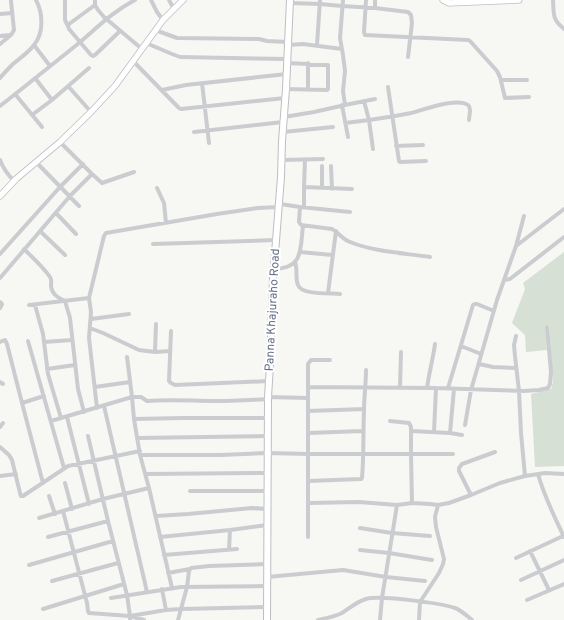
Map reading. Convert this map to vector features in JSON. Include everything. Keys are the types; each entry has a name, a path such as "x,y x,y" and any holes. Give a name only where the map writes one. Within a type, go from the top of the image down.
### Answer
{"main road":[{"path":"0,196 14,181 60,142 91,112 115,86 163,20 183,0"},
{"path":"443,0 449,3 519,0"},
{"name":"Panna Khajuraho Road","path":"267,620 268,398 290,2"}],"street":[{"path":"0,78 34,45 40,32 40,8 36,0"},
{"path":"65,0 64,20 91,55 93,56 120,31"},
{"path":"0,106 80,42 113,13 135,0"},
{"path":"150,0 163,20"},
{"path":"169,0 174,8"},
{"path":"343,0 340,38 345,71 343,105 348,137"},
{"path":"366,0 365,36 468,40 496,68 501,80 505,98 529,96"},
{"path":"375,0 375,8"},
{"path":"553,0 555,19 564,29"},
{"path":"0,44 11,35 14,30 11,1"},
{"path":"68,26 95,2 98,10 107,19 142,48"},
{"path":"290,2 320,2 342,6 375,8 410,13 412,23 408,57"},
{"path":"317,45 320,2"},
{"path":"0,14 12,13"},
{"path":"155,30 177,38 259,39 342,49"},
{"path":"0,36 11,35"},
{"path":"146,43 180,57 328,64 328,90 286,89"},
{"path":"34,45 50,66"},
{"path":"133,61 181,109 285,98"},
{"path":"308,64 308,89"},
{"path":"32,115 89,68"},
{"path":"162,90 186,84 287,74"},
{"path":"35,78 52,100"},
{"path":"501,80 527,80"},
{"path":"202,82 209,143"},
{"path":"68,86 91,112"},
{"path":"388,87 398,161 426,161"},
{"path":"15,94 42,127"},
{"path":"194,132 284,119 375,99"},
{"path":"364,101 374,149"},
{"path":"345,123 410,113 436,105 460,103 470,107 469,120"},
{"path":"283,132 333,127"},
{"path":"60,142 102,183 134,172"},
{"path":"396,146 423,145"},
{"path":"282,160 323,159"},
{"path":"305,160 304,188 299,222 301,225 332,229 348,241 356,244 395,253 430,257"},
{"path":"0,161 9,176 14,181"},
{"path":"36,162 80,206"},
{"path":"0,254 60,187 83,164"},
{"path":"322,166 322,188"},
{"path":"331,166 332,189"},
{"path":"0,278 70,196 92,174"},
{"path":"157,188 164,203 166,223"},
{"path":"304,188 352,189"},
{"path":"98,408 90,338 91,312 89,298 105,234 279,205 350,212"},
{"path":"516,246 564,209"},
{"path":"56,213 76,234"},
{"path":"465,425 471,390 494,310 516,246 524,216"},
{"path":"274,269 282,269 295,262 300,252 303,226"},
{"path":"40,231 65,255"},
{"path":"328,293 336,231"},
{"path":"504,280 510,279 564,236"},
{"path":"153,244 276,240"},
{"path":"24,249 50,277 52,283 51,288 56,296 65,301 69,313 78,389 84,412"},
{"path":"300,252 332,255"},
{"path":"295,262 297,268 297,283 300,289 308,292 340,294"},
{"path":"29,305 89,298"},
{"path":"0,302 2,304 0,308"},
{"path":"35,304 44,342 47,369 61,418"},
{"path":"448,388 473,305 477,304 494,310"},
{"path":"91,319 129,314"},
{"path":"155,352 156,324"},
{"path":"308,387 448,388 519,391 548,388 550,384 551,372 547,327"},
{"path":"90,328 139,350 155,352 170,351"},
{"path":"171,331 169,381 173,384 269,381"},
{"path":"516,336 514,345 525,476"},
{"path":"0,342 5,340 7,344 43,483"},
{"path":"44,342 72,340"},
{"path":"28,341 64,468"},
{"path":"427,388 435,344"},
{"path":"461,346 482,354"},
{"path":"400,388 401,352"},
{"path":"127,357 137,438 172,588"},
{"path":"308,537 308,364 312,360 330,360"},
{"path":"479,364 493,367 516,368"},
{"path":"47,369 75,365"},
{"path":"308,481 362,478 366,370"},
{"path":"95,387 130,382"},
{"path":"434,432 436,388"},
{"path":"450,434 454,389"},
{"path":"22,403 44,396"},
{"path":"51,421 132,397 141,397 147,401 214,401 268,398 308,398"},
{"path":"104,406 147,592"},
{"path":"308,411 364,409"},
{"path":"66,417 89,504"},
{"path":"134,419 268,418"},
{"path":"390,421 409,422 411,427 412,503"},
{"path":"308,433 363,431"},
{"path":"411,431 462,435"},
{"path":"88,436 127,595 130,618"},
{"path":"137,438 268,436"},
{"path":"0,447 12,460 22,496 64,468 115,456 140,453 221,455 268,453 453,454"},
{"path":"471,495 459,468 462,464 495,452"},
{"path":"146,474 267,473"},
{"path":"309,503 359,502 397,505 412,503 438,505 449,503 500,483 525,476 545,473 564,474"},
{"path":"0,476 16,474"},
{"path":"516,558 564,536 545,497 538,474"},
{"path":"64,483 72,509"},
{"path":"39,518 103,499 149,488"},
{"path":"190,491 268,491"},
{"path":"49,496 55,514"},
{"path":"380,620 382,598 397,505"},
{"path":"419,620 420,602 439,573 444,559 436,527 435,517 438,505"},
{"path":"156,516 252,508 268,509"},
{"path":"63,511 87,602 88,611 90,613 144,620"},
{"path":"48,537 108,521"},
{"path":"160,537 267,525"},
{"path":"360,528 392,533 430,536"},
{"path":"229,550 230,530"},
{"path":"29,565 113,541"},
{"path":"164,555 237,550"},
{"path":"360,550 432,560"},
{"path":"530,551 549,590"},
{"path":"521,580 564,560"},
{"path":"52,581 118,563"},
{"path":"168,573 209,566 267,564"},
{"path":"178,620 187,587 190,569"},
{"path":"267,577 343,570 386,577 425,581"},
{"path":"43,608 124,584"},
{"path":"527,600 564,584"},
{"path":"111,598 172,588 267,586"},
{"path":"162,589 166,610"},
{"path":"318,620 338,614 357,602 368,598 382,598 444,605 455,608 472,620"},
{"path":"130,618 166,610 267,607"},
{"path":"338,614 341,619"}],"shaded area":[{"path":"564,252 564,466 535,467 531,394 551,389 553,382 549,325 545,325 547,350 526,352 525,335 512,323 525,289 523,283"}]}
